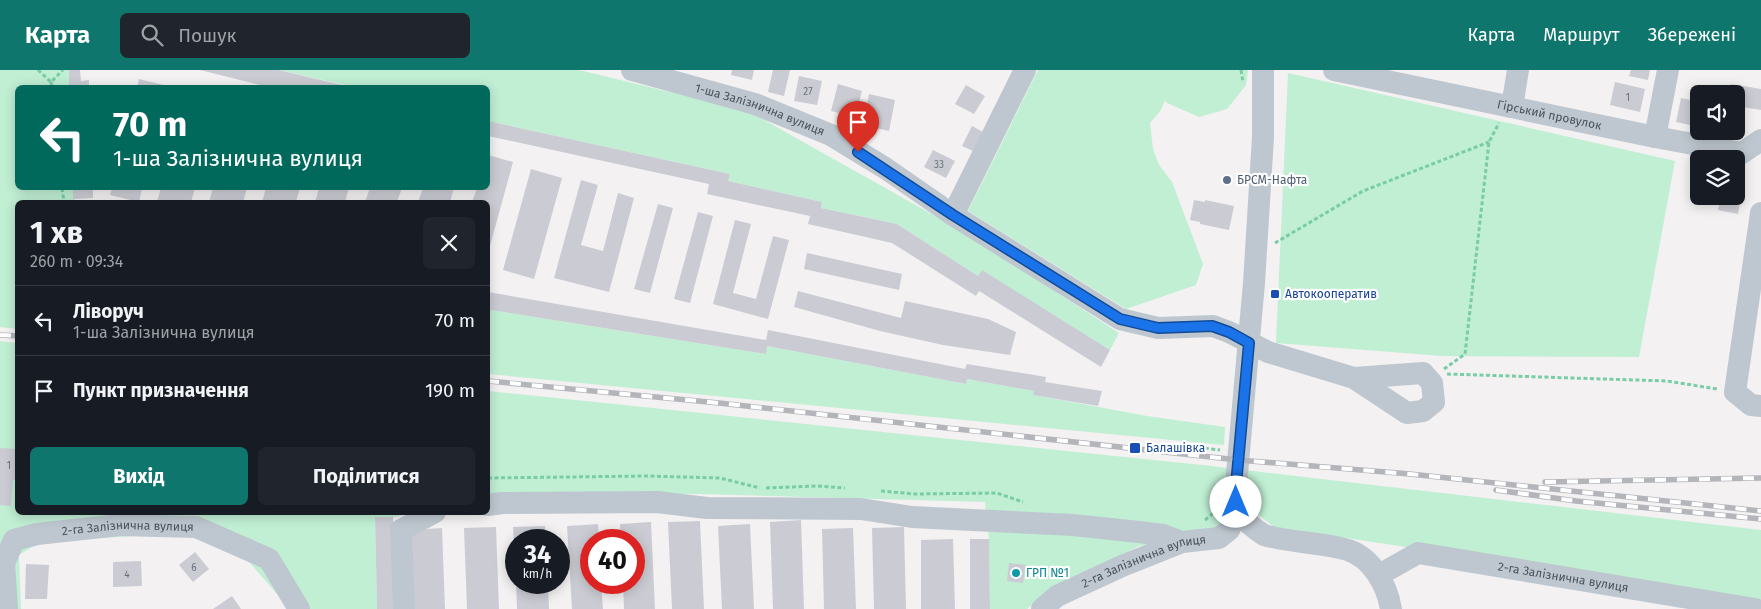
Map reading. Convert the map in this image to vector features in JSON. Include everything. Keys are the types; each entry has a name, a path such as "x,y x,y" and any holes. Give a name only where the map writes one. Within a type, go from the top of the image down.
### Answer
{"street":[{"name":"1-ша Залізнична вулиця","path":"632,70 755,104 831,135 953,215 1120,319 1158,328 1212,326 1229,332 1268,352 1354,378"},
{"path":"953,215 1025,70"},
{"path":"1263,70 1263,137 1236,502 1238,510 1252,528 1264,535 1348,550 1362,557 1386,593"},
{"name":"Гірський провулок","path":"1334,70 1382,75 1512,107 1742,153 1761,140"},
{"path":"1512,107 1518,70"},
{"path":"1655,137 1668,70"},
{"path":"1761,213 1735,392 1751,405 1761,406"},
{"path":"490,504 657,502 706,508 861,509 912,517 1074,525 1163,535 1182,542"},
{"name":"2-га Залізнична вулиця","path":"1042,609 1057,596 1122,566 1182,542 1219,538 1229,530 1238,510"},
{"path":"404,609 401,530 429,515"},
{"name":"2-га Залізнична вулиця","path":"7,609 4,563 14,540 37,534 120,526 196,527 269,559 299,609"},
{"name":"2-га Залізнична вулиця","path":"1386,593 1418,553 1755,609"}],"path":[{"path":"38,70 51,82 52,85"},
{"path":"51,82 63,70"},
{"path":"1512,107 1501,119 1489,142 1465,354 1438,373 1667,381 1735,392"},
{"path":"1272,246 1363,191 1489,142"},
{"path":"1179,445 1228,450"},
{"path":"490,478 647,476 720,478 758,488 817,486 846,488"},
{"path":"876,491 915,494 997,493 1029,505"}],"green space":[{"path":"0,70 69,70 69,85 15,85 15,190 73,190 75,200 15,200 15,329 0,327"},
{"path":"279,70 579,70 748,111 960,230 1119,333 1110,350 982,271 978,276 897,224 821,208 822,202 728,181 730,174 490,121 490,85 345,85"},
{"path":"1038,70 1248,70 1246,85 1227,109 1199,117 1167,103 1165,100 1161,110 1150,123 1153,149 1159,165 1172,182 1203,264 1196,285 1126,309 968,211"},
{"path":"1288,73 1675,161 1639,357 1442,356 1276,343"},
{"path":"490,311 765,354 767,346 966,384 967,379 1034,391 1034,395 1147,416 1225,427 1224,445 490,374"},
{"path":"0,341 15,343 15,515 402,515 375,518 377,609 290,609 237,548 195,532 40,542 19,555 21,609 0,609"},
{"path":"490,391 1202,465 1761,530 1761,601 1274,527 1250,508 1227,505 1225,517 1212,532 1139,546 1044,595 1027,609 990,609 989,539 985,502 699,494 490,493"}],"building":[{"path":"69,70 80,70 81,81 89,80 89,85 69,85"},
{"path":"200,70 279,70 342,85 260,85"},
{"path":"732,70 754,70 752,80 731,75"},
{"path":"773,70 790,70 784,96 768,92"},
{"path":"1631,70 1650,70 1648,80 1629,76"},
{"path":"799,76 822,81 817,105 794,101"},
{"path":"139,79 164,85 138,85"},
{"path":"1615,82 1645,89 1640,112 1610,105"},
{"path":"838,84 862,91 855,117 831,111"},
{"path":"966,85 985,96 974,114 955,104"},
{"path":"1745,86 1761,89 1761,110 1745,107"},
{"path":"869,94 895,100 889,131 863,125"},
{"path":"1681,98 1690,100 1690,125 1676,122"},
{"path":"490,121 730,174 728,181 822,202 821,208 897,224 978,276 982,270 1110,350 1101,367 979,291 976,296 892,243 808,224 810,216 707,194 709,184 490,136"},
{"path":"972,126 985,133 975,152 962,146"},
{"path":"933,150 955,161 946,178 924,167"},
{"path":"490,156 513,162 490,246 490,200 473,200 476,190 490,190"},
{"path":"531,169 562,178 534,279 503,270"},
{"path":"581,180 598,185 581,245 603,251 618,193 634,198 609,292 554,278"},
{"path":"73,190 93,190 93,198 73,199"},
{"path":"111,190 142,190 139,200 110,195"},
{"path":"160,190 194,190 192,200 158,200"},
{"path":"212,190 246,190 244,200 210,200"},
{"path":"265,190 299,190 297,200 263,200"},
{"path":"318,190 348,190 346,200 316,200"},
{"path":"369,190 401,190 398,200 366,200"},
{"path":"422,190 453,190 451,200 419,200"},
{"path":"1194,200 1205,202 1205,200 1234,206 1229,230 1190,220"},
{"path":"658,204 673,208 650,293 634,289"},
{"path":"1719,205 1740,205 1738,214 1718,210"},
{"path":"698,212 713,216 690,303 674,299"},
{"path":"735,220 751,224 733,293 756,299 773,236 789,240 768,319 713,304"},
{"path":"807,253 902,274 899,290 804,269"},
{"path":"798,291 901,318 905,301 988,319 1016,332 1010,355 943,345 880,331 794,307"},
{"path":"490,292 766,340 768,330 965,369 967,364 1046,377 1045,382 1102,391 1098,406 1033,395 1034,391 967,379 966,384 767,346 766,354 491,310"},
{"path":"0,448 15,449 15,480 13,480 11,506 0,505"},
{"path":"375,517 393,517 394,609 377,609"},
{"path":"801,520 804,609 773,609 770,522"},
{"path":"700,521 704,609 672,609 668,522"},
{"path":"651,522 655,609 624,609 623,594 645,594 645,529 620,529 620,524"},
{"path":"598,524 598,529 580,529 580,594 602,594 603,609 572,609 570,529 567,529 567,526"},
{"path":"750,524 754,609 722,609 718,526"},
{"path":"545,526 545,529 513,529 513,527"},
{"path":"496,527 499,609 467,609 464,528"},
{"path":"904,527 906,609 874,609 872,528"},
{"path":"442,528 445,609 413,609 410,530"},
{"path":"853,528 856,609 824,609 822,529"},
{"path":"953,539 955,609 921,609 921,540"},
{"path":"970,539 989,539 990,609 970,609"},
{"path":"195,552 209,569 193,582 179,565"},
{"path":"141,561 142,586 113,587 113,562"},
{"name":"ГРП №1","path":"1009,563 1026,565 1023,583 1007,581"},
{"path":"26,564 49,565 47,599 25,599"},
{"path":"516,594 548,594 549,609 517,609"},
{"path":"232,596 241,609 213,609"}],"railway":[{"path":"0,335 15,336"},
{"path":"490,381 719,403 1238,460 1410,474 1761,511"},
{"path":"1545,482 1761,478"},
{"path":"1496,490 1576,501 1761,519"}],"place":[{"name":"БРСМ-Нафта","path":"1227,180"},
{"name":"Автокооператив","path":"1275,294"},
{"name":"Балашівка","path":"1135,448"},
{"name":"ГРП №1","path":"1016,573"}],"route":[{"path":"858,152 953,215 1120,319 1158,328 1212,326 1240,337 1249,343 1236,502"}]}
